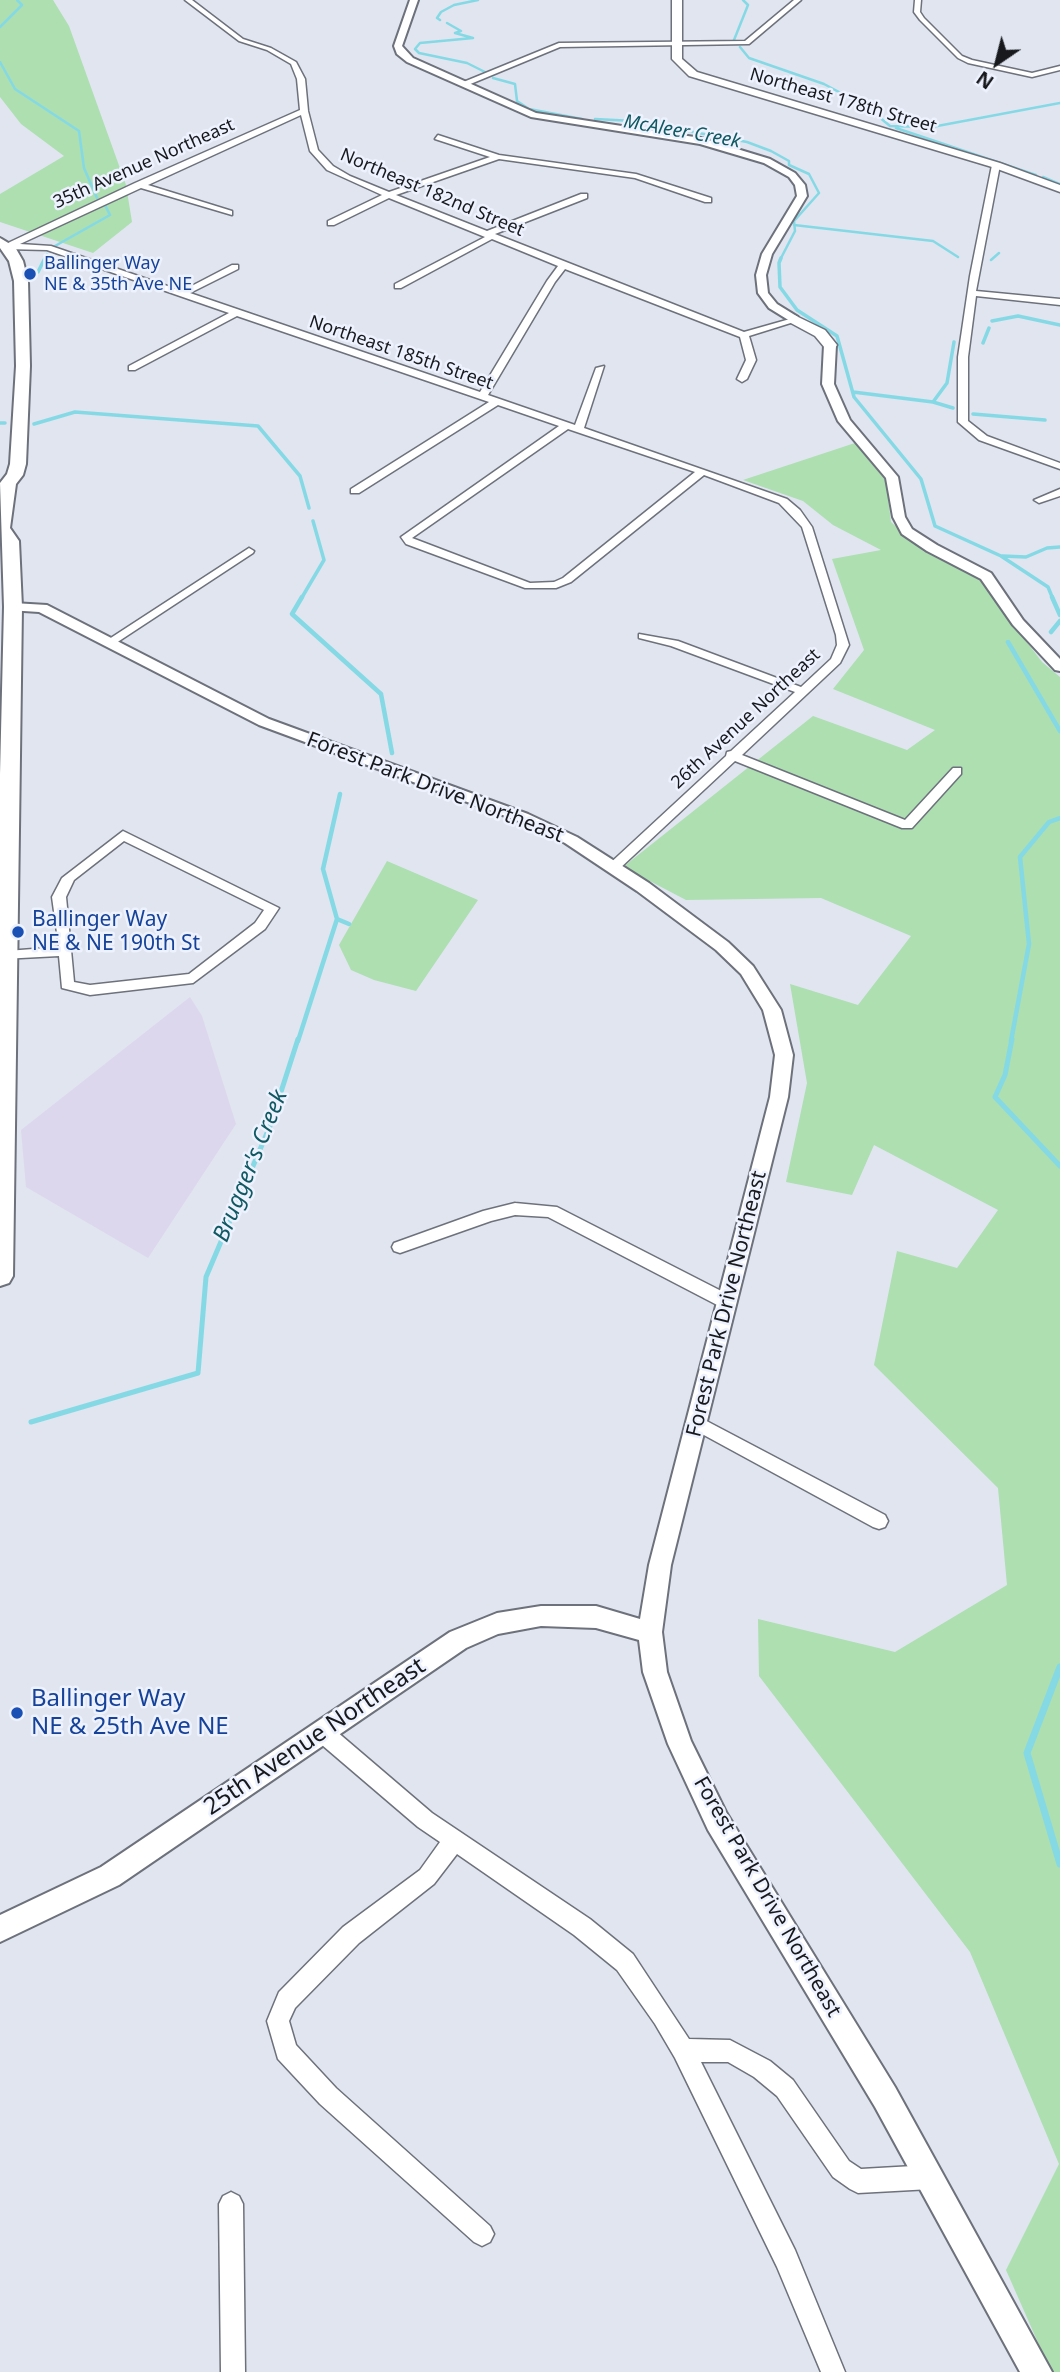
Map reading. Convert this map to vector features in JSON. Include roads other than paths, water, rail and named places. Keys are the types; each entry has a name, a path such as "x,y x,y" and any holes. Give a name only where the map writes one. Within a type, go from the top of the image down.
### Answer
{"main road":[{"name":"Northeast 178th Street","path":"677,0 677,59 684,68 708,80 996,165 1060,189"},
{"path":"0,1276 7,956 5,720 13,607 4,532 18,531 23,480 15,475 23,366 21,281 16,261 3,247"},
{"path":"794,319 820,332 830,345"}],"street":[{"name":"Northeast 182nd Street","path":"188,0 241,40 269,49 294,63 301,79 304,111 318,158 347,178 744,335"},
{"path":"414,0 398,46 400,52 410,60 534,115 701,141 767,161 792,175 800,185 802,197 767,254 761,275 763,293 773,306 794,319"},
{"path":"466,83 559,46 747,43 798,0"},
{"path":"918,0 917,12 922,19 960,57 970,62 1032,75 1060,68"},
{"name":"35th Avenue Northeast","path":"3,247 304,111"},
{"path":"438,137 498,157 636,176 708,200"},
{"path":"331,223 391,195 498,157"},
{"path":"996,165 963,357 963,422 983,438 1060,466"},
{"path":"138,185 229,213"},
{"path":"398,286 490,235 584,196"},
{"path":"34,233 29,238 42,247"},
{"name":"Northeast 185th Street","path":"3,247 42,247 783,502"},
{"path":"482,397 551,281 564,265"},
{"path":"180,295 235,267"},
{"path":"972,293 1060,302"},
{"path":"132,368 235,313"},
{"path":"742,379 751,360 744,335 794,319"},
{"path":"830,345 828,384 844,422 892,477 899,517 907,531 932,548 986,576 1018,622 1060,667"},
{"path":"578,430 601,368"},
{"path":"355,492 495,402"},
{"path":"565,426 406,537 410,542 517,582 544,586 567,580 702,472"},
{"path":"1039,499 1060,492"},
{"name":"26th Avenue Northeast","path":"613,867 836,661 842,645 842,635 807,527 783,502"},
{"path":"109,643 249,551"},
{"name":"Forest Park Drive Northeast","path":"13,607 43,608 264,722 523,817 571,840 706,933 747,970 772,1010 784,1055 779,1097 660,1565 650,1632 655,1672 680,1744 717,1821 886,2097 1037,2372"},
{"path":"643,636 674,643 802,691"},
{"path":"732,755 907,825 957,771"},
{"path":"123,835 272,908 260,926 193,978 90,990 67,985 66,951 59,897 69,878 123,835"},
{"path":"7,956 66,951"},
{"path":"400,1247 489,1215 515,1209 551,1211 727,1302"},
{"path":"697,1423 878,1521"},
{"name":"25th Avenue Northeast","path":"0,1929 110,1876 458,1640 497,1624 541,1616 596,1617 650,1632"},
{"path":"322,1732 425,1821 582,1927 625,1962 683,2050 786,2259 834,2372"},
{"path":"454,1840 427,1877 351,1935 287,2000 278,2021 286,2051 328,2096 482,2234"},
{"path":"683,2050 730,2051 762,2069 785,2088 841,2169 858,2181 931,2178"},
{"path":"231,2204 233,2372"}],"waterway":[{"path":"0,27 22,5 17,0"},
{"name":"McAleer Creek","path":"440,20 437,18 441,12 454,5 478,0"},
{"path":"734,40 748,5 743,0"},
{"name":"McAleer Creek","path":"447,23 461,31 455,33 473,38 420,43 415,49 419,53 467,63 485,72"},
{"path":"740,47 749,58 824,84 867,107 890,126 932,127 1060,103"},
{"path":"0,62 15,89 79,131 84,168 97,198"},
{"name":"McAleer Creek","path":"493,78 515,84 517,101 529,109 582,119"},
{"name":"McAleer Creek","path":"595,119 634,121 747,142 771,151 789,161 789,165 809,174 819,193 794,221 794,225"},
{"path":"896,128 1036,175"},
{"path":"1043,177 1060,184"},
{"path":"55,246 110,215 105,205"},
{"name":"McAleer Creek","path":"781,258 795,231 794,225"},
{"path":"794,225 933,241 958,257"},
{"path":"991,260 999,253"},
{"path":"38,272 47,254"},
{"name":"McAleer Creek","path":"781,258 780,287 797,310 837,336 854,397 921,479 935,526 1001,556 1048,587 1053,599"},
{"path":"992,321 1018,316 1060,325"},
{"path":"983,343 989,328"},
{"path":"933,402 947,383 954,342"},
{"path":"853,392 933,402"},
{"path":"933,402 953,408"},
{"path":"34,424 75,412 258,426 300,476 309,508"},
{"path":"973,414 1045,420"},
{"path":"0,423 5,423"},
{"path":"301,599 324,560 313,521"},
{"path":"1002,556 1026,557 1047,548 1060,547"},
{"path":"302,597 292,614 381,694 392,753"},
{"name":"McAleer Creek","path":"1052,597 1060,615"},
{"name":"McAleer Creek","path":"1051,632 1060,621"},
{"name":"McAleer Creek","path":"1008,642 1060,731"},
{"name":"Brugger's Creek","path":"337,919 323,869 340,794"},
{"name":"McAleer Creek","path":"1011,1041 1029,944 1020,857 1049,822 1060,818"},
{"name":"Brugger's Creek","path":"298,1041 337,919"},
{"path":"337,919 349,924"},
{"name":"Brugger's Creek","path":"31,1422 198,1373 206,1277 270,1126 298,1039"},
{"name":"McAleer Creek","path":"1012,1039 1005,1075 995,1097 1060,1166"},
{"name":"McAleer Creek","path":"1060,1667 1027,1753 1060,1864"}],"place":[{"name":"Ballinger Way NE & 35th Ave NE","path":"30,274"},
{"name":"Ballinger Way NE & NE 190th St","path":"18,932"},
{"name":"Ballinger Way NE & 25th Ave NE","path":"17,1713"}]}
